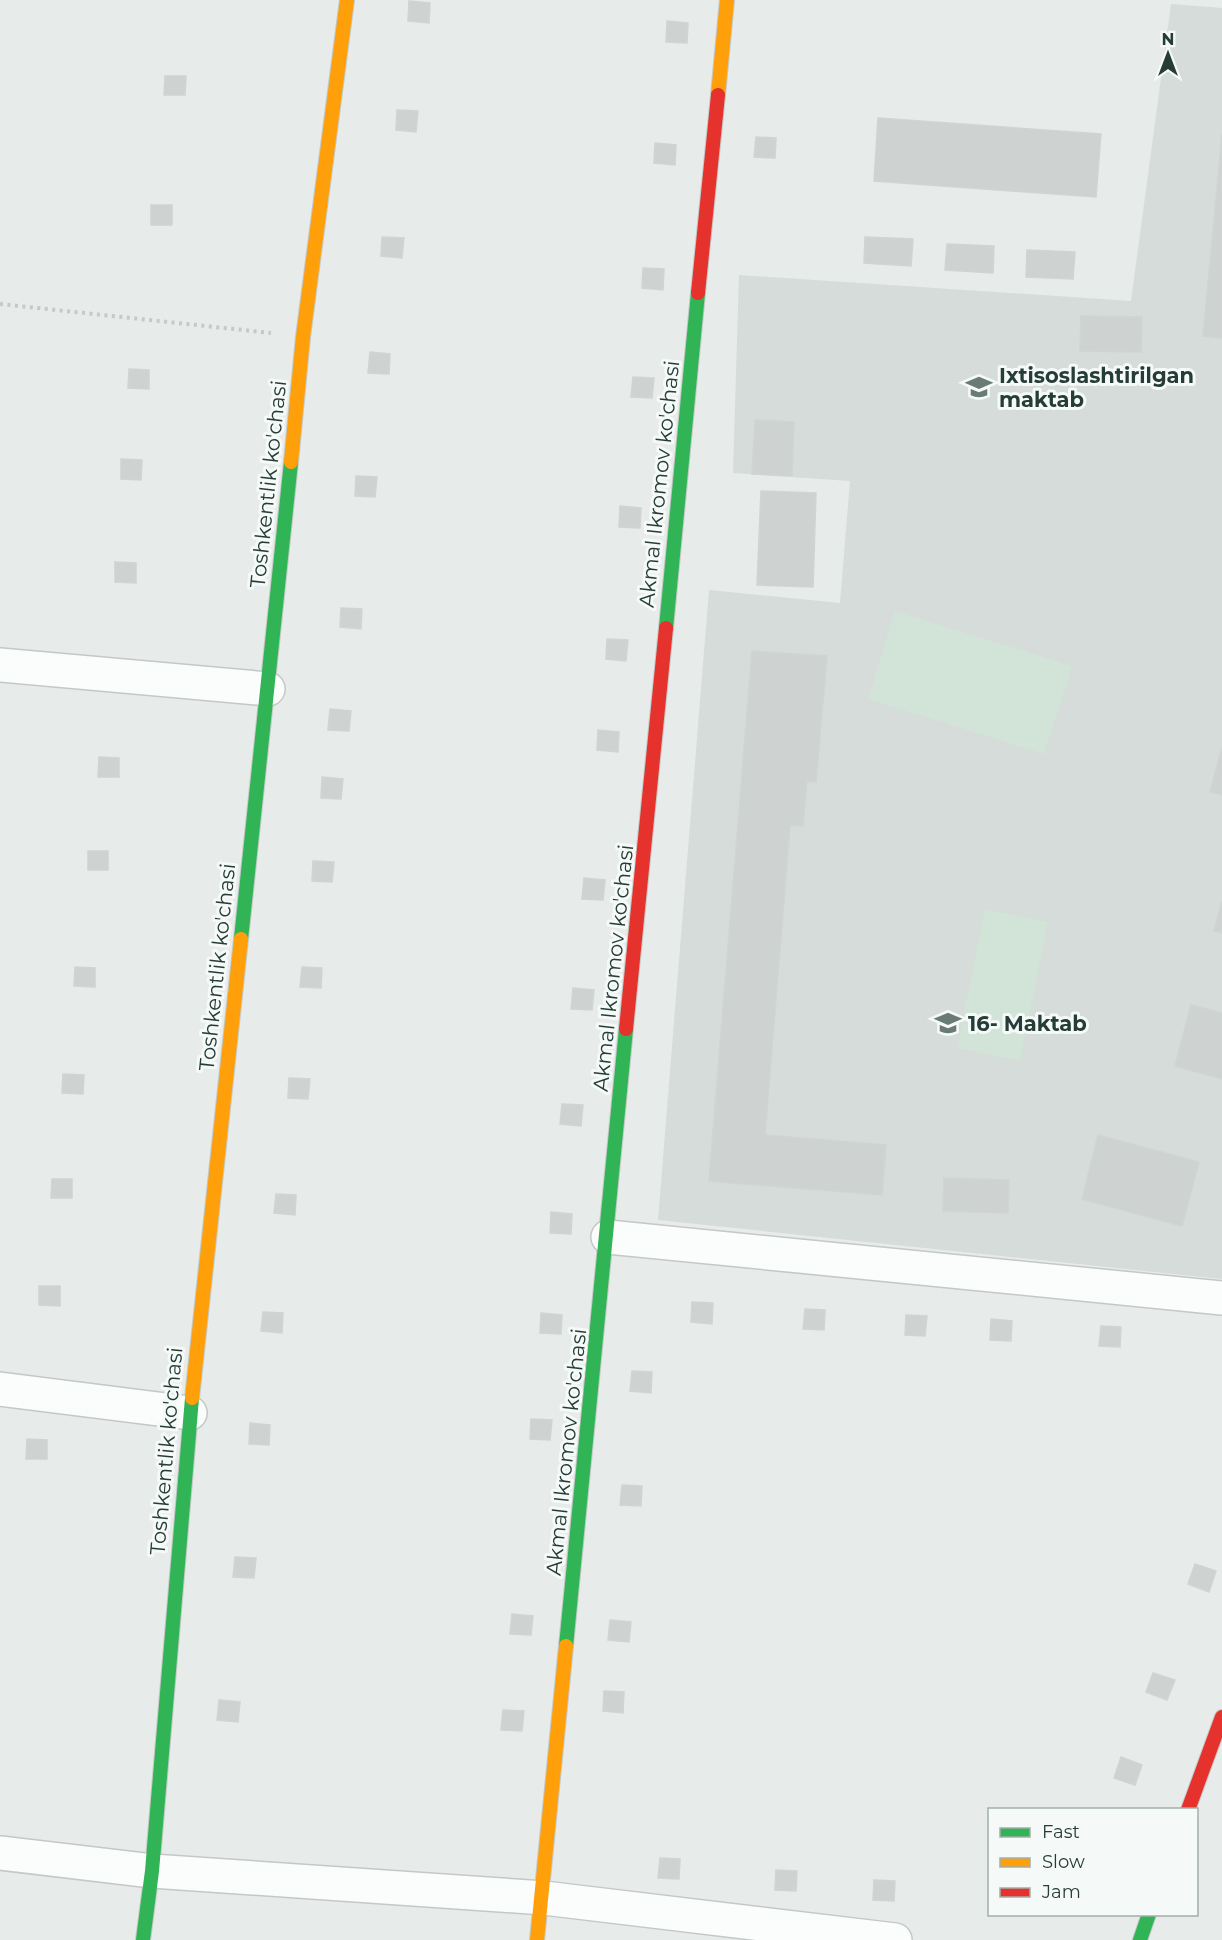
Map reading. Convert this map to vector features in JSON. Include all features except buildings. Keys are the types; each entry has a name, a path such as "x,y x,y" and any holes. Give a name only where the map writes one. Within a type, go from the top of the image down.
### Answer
{"street":[{"name":"Toshkentlik ko'chasi","path":"143,1940 152,1871 190,1413 268,689 303,337 347,0"},
{"name":"Akmal Ikromov ko'chasi","path":"537,1940 608,1237 727,0"},
{"path":"0,665 268,689"},
{"path":"608,1237 1222,1298"},
{"path":"0,1389 190,1413"},
{"path":"1188,1808 1222,1717"},
{"path":"0,1853 152,1871 543,1898 895,1940"},
{"path":"1140,1940 1148,1916"}],"path":[{"path":"0,304 303,337"}],"shaded area":[{"path":"1171,4 1222,8 1222,1279 658,1220 709,590 840,603 850,481 733,473 739,275 1131,301"}],"green space":[{"path":"895,611 1072,666 1044,754 868,699"},
{"path":"985,909 1048,922 1020,1061 957,1048"}],"traffic: fast":[{"path":"666,628 698,293"},
{"path":"241,939 291,462"},
{"path":"566,1646 626,1029"},
{"path":"143,1940 152,1871 192,1398"},
{"path":"1140,1940 1148,1916"}],"traffic: slow":[{"path":"291,462 303,337 347,0"},
{"path":"718,95 727,0"},
{"path":"192,1398 241,939"},
{"path":"537,1940 566,1646"}],"traffic: jam":[{"path":"698,293 718,95"},
{"path":"626,1029 666,628"},
{"path":"1189,1808 1222,1717"}],"place":[{"name":"Ixtisoslashtirilgan maktab","path":"979,387"},
{"name":"16- Maktab","path":"948,1023"}]}
